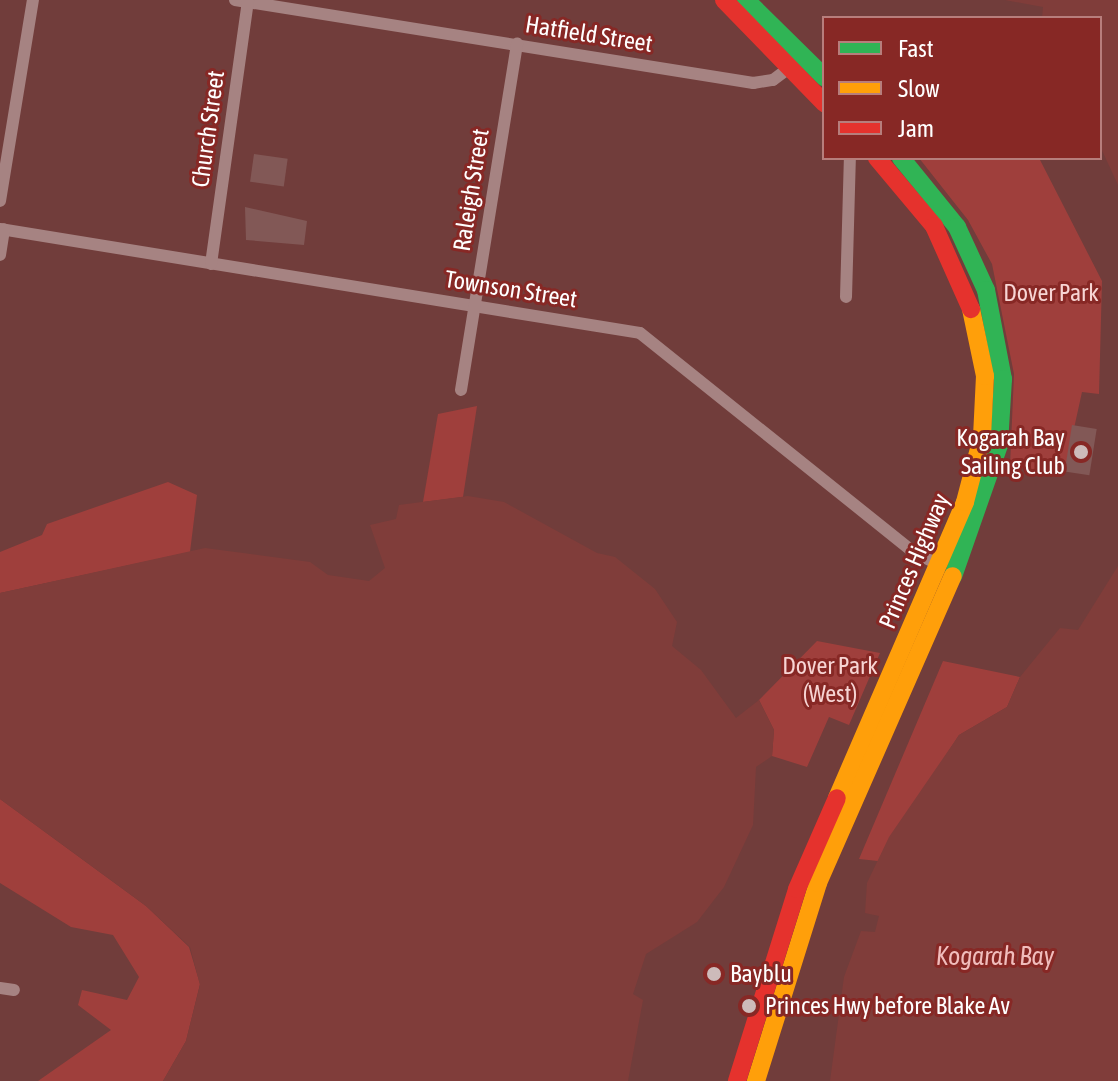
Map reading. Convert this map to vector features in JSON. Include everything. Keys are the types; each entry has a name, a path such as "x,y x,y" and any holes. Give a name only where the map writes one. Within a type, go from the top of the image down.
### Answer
{"highway":[{"path":"724,0 822,101"},
{"path":"746,0 822,75"},
{"name":"Princes Highway","path":"737,1081 797,889 940,565 978,461 982,356 958,267 921,207 879,160"},
{"name":"Princes Highway","path":"756,1081 818,883 961,557 999,445 1001,356 986,290 957,227 903,160"}],"street":[{"path":"0,201 33,0"},
{"name":"Hatfield Street","path":"243,1 753,83 773,80 790,67"},
{"name":"Church Street","path":"211,264 243,1"},
{"name":"Raleigh Street","path":"461,390 517,44"},
{"path":"846,297 850,160"},
{"path":"0,255 2,229"},
{"name":"Townson Street","path":"2,229 625,329 652,339 912,551 940,565"},
{"path":"0,988 14,990"}],"green space":[{"name":"Dover Park","path":"921,160 1040,160 1102,281 1099,394 1082,392 1064,474 1010,466 1014,374 992,264 968,220"},
{"path":"477,406 463,497 423,502 438,414"},
{"path":"168,482 197,495 190,552 0,593 0,552 42,535 47,524"},
{"name":"Dover Park (West)","path":"817,641 880,653 849,725 829,717 807,767 772,756 774,730 759,700"},
{"path":"943,661 1020,677 1007,707 959,735 878,861 859,859"},
{"path":"0,799 146,906 189,947 200,984 186,1041 163,1081 38,1081 111,1030 78,1005 82,990 127,1000 139,977 113,935 71,927 0,883"}],"water":[{"path":"1005,0 1118,0 1118,185 1102,150 1102,16 1042,16 1043,7"},
{"path":"468,496 504,502 597,553 615,557 655,589 677,622 672,646 701,670 736,718 759,700 774,730 772,756 756,767 753,825 724,887 697,922 646,954 633,994 643,1000 628,1081 163,1081 186,1041 200,985 190,947 146,906 0,799 0,593 205,548 310,562 328,575 369,581 385,568 370,525 396,519 399,505"},
{"name":"Kogarah Bay","path":"1118,566 1118,1081 830,1081 844,977 861,931 875,932 879,916 865,913 867,883 889,837 959,735 1007,707 1020,677 1060,628 1078,630"}],"building":[{"path":"254,154 288,159 284,186 250,182"},
{"path":"245,207 307,221 304,245 246,240"},
{"name":"Kogarah Bay Sailing Club","path":"1072,425 1097,429 1089,475 1065,471"}],"traffic: fast":[{"path":"746,0 822,75"},
{"path":"903,160 957,227 986,290 1003,379 999,445 953,576"}],"traffic: slow":[{"path":"837,798 965,502 982,437 985,376 971,309"},
{"path":"756,1081 818,883 953,576"}],"traffic: jam":[{"path":"724,0 822,101"},
{"path":"879,160 934,226 971,309"},
{"path":"737,1081 797,889 837,798"}],"place":[{"name":"Kogarah Bay Sailing Club","path":"1081,452"},
{"name":"Bayblu","path":"714,974"},
{"name":"Princes Hwy before Blake Av","path":"749,1006"}]}
